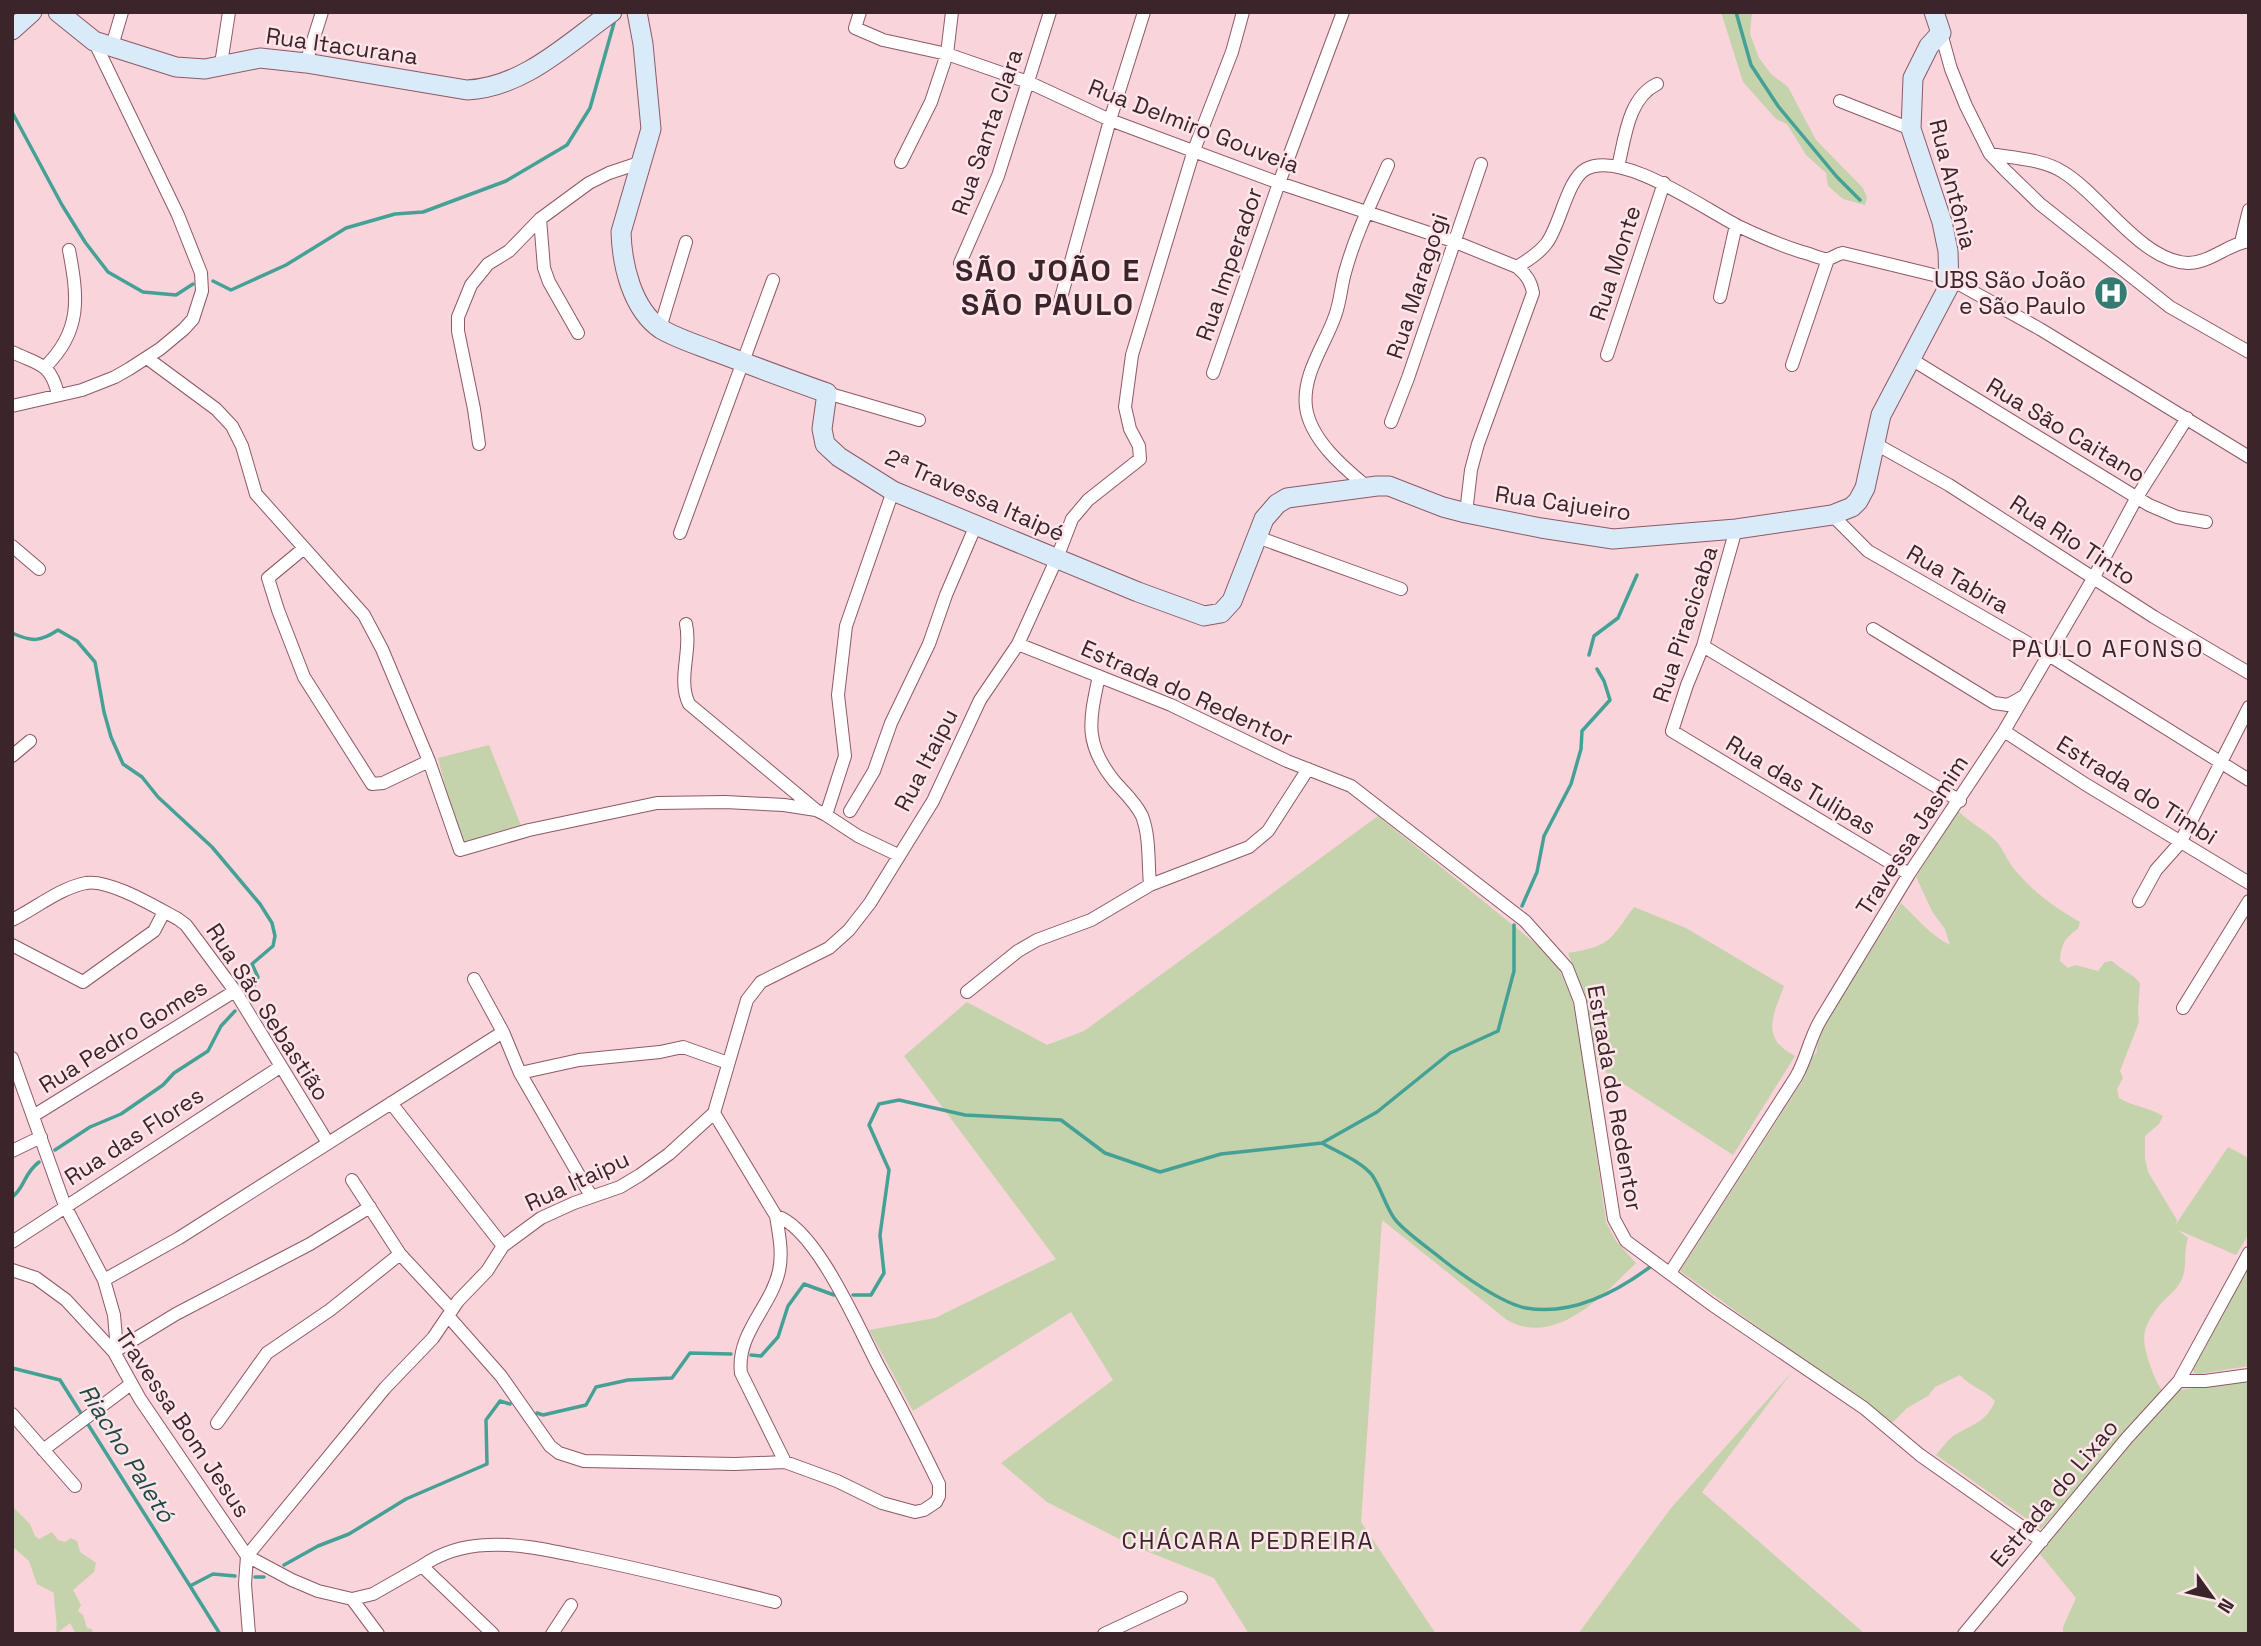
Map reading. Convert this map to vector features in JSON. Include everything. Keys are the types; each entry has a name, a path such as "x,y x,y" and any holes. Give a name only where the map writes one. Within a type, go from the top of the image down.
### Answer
{"street":[{"path":"12,30 32,12"},
{"name":"Rua Itacurana","path":"58,12 103,44 176,67 205,69 260,58 467,90 491,88 515,79 548,59 612,12"},
{"path":"12,406 98,384 147,358 171,341 193,319 202,291 203,282 178,215 103,44 122,12"},
{"path":"221,64 229,12"},
{"path":"306,63 322,12"},
{"path":"637,12 643,44 651,129 621,232 621,247 628,279 643,309 660,328 742,362 827,393 919,420"},
{"name":"Rua Delmiro Gouveia","path":"860,12 855,28 883,40 947,54 1028,82 1110,120 1279,183 1453,241 1517,267"},
{"path":"901,162 931,102 947,54 952,12"},
{"name":"Rua Santa Clara","path":"960,263 987,205 1050,12"},
{"path":"1059,305 1110,120 1144,12"},
{"path":"1194,150 1232,52 1243,12"},
{"name":"Rua Imperador","path":"1213,373 1279,183 1343,12"},
{"path":"1934,12 1961,94 1990,154 2040,204 2170,307 2249,352"},
{"name":"Rua Antônia","path":"1736,529 1832,515 1852,507 1858,501 1869,474 1881,415 1946,293 1950,279 1942,222 1911,129 1913,78 1929,46 1941,33"},
{"path":"1618,167 1629,121 1638,99 1657,84"},
{"path":"1840,101 1911,129"},
{"name":"Rua Itaipu","path":"247,1556 370,1406 424,1348 487,1271 503,1246 541,1218 591,1196 620,1187 640,1175 669,1154 715,1113 747,1000 752,992 761,982 829,948 849,930 870,903 933,801 980,700 1018,644 1057,558 1066,530 1080,508 1140,459 1139,446 1126,418 1128,377 1138,333 1194,150"},
{"path":"1990,154 2050,165 2063,172 2085,188 2130,233 2173,260 2189,263 2199,261 2245,242 2249,210"},
{"path":"479,444 458,331 458,317 471,285 480,272 509,251 541,219 589,183 642,162"},
{"path":"1366,486 1345,469 1315,430 1306,408 1306,396 1308,380 1336,312 1346,269 1388,164"},
{"name":"Rua Maragogi","path":"1391,422 1481,164"},
{"path":"1466,513 1471,470 1478,444 1533,293 1525,273 1517,267 1536,255 1547,243 1555,230 1563,205 1583,170 1596,166 1618,167 1664,183 1736,225 1783,246 1828,259 1843,253 1950,279 2040,329 2249,457"},
{"name":"Rua Monte","path":"1607,355 1664,183"},
{"path":"541,219 543,260 548,282 578,333"},
{"path":"1720,297 1736,225"},
{"path":"660,328 686,242"},
{"path":"45,367 58,354 73,323 76,306 69,250"},
{"path":"1792,365 1828,259"},
{"path":"680,533 773,280"},
{"path":"12,352 45,367 54,377 58,394"},
{"path":"147,358 216,409 232,426 242,446 256,494 303,550 364,615 382,649 429,761 460,850 529,830 657,803 783,805 821,813"},
{"name":"Rua São Caitano","path":"1911,359 2162,512 2206,522"},
{"name":"2ª Travessa Itaipé","path":"827,393 822,429 825,444 839,457 893,491 1203,616 1221,613 1232,601 1269,512 1287,498 1366,486 1389,486 1466,513"},
{"name":"Travessa Jasmim","path":"1670,1273 1796,1077 1804,1061 1811,1035 1909,874 2004,731 2047,654 2095,577 2137,497 2187,418"},
{"name":"Rua Rio Tinto","path":"1874,443 1949,485 2154,617 2249,673"},
{"path":"821,813 845,756 838,695 846,626 893,491"},
{"name":"Rua Cajueiro","path":"1466,513 1613,539 1736,529"},
{"name":"Rua Tabira","path":"1832,515 1868,551 2047,654 2249,780"},
{"path":"850,811 874,771 891,723 925,654 975,525"},
{"name":"Rua Piracicaba","path":"1672,731 1703,646 1736,529"},
{"path":"1257,537 1401,589"},
{"path":"12,546 39,569"},
{"path":"303,550 268,578 293,651 311,689 372,784 383,783 429,761"},
{"path":"686,624 689,645 683,687 689,704 821,813 858,836 898,855"},
{"path":"1873,629 1994,703 2008,705 2024,695"},
{"name":"Estrada do Redentor","path":"1018,644 1171,705 1308,769 1351,786 1525,921 1567,968 1580,1001 1614,1219 1626,1241 1711,1304 1864,1408 1920,1455 2042,1541"},
{"path":"1703,646 1959,801"},
{"path":"1098,676 1091,736 1099,761 1142,815 1150,885"},
{"path":"2139,901 2156,870 2180,843 2249,707"},
{"name":"Rua das Tulipas","path":"1672,731 1909,874"},
{"name":"Estrada do Timbi","path":"2004,731 2180,843 2249,883"},
{"path":"12,756 30,741"},
{"path":"967,992 1010,957 1037,940 1091,920 1150,885 1216,861 1258,841 1282,811 1308,769"},
{"name":"Rua São Sebastião","path":"12,920 70,888 89,883 108,885 186,925 234,991 328,1143"},
{"path":"2183,1008 2249,901"},
{"path":"12,945 83,982 155,931 164,912"},
{"path":"474,979 503,1032 520,1073 591,1196"},
{"name":"Rua Pedro Gomes","path":"33,1116 234,991"},
{"path":"104,1280 179,1238 503,1032"},
{"path":"520,1073 579,1060 682,1047 729,1063"},
{"path":"12,1058 65,1206 104,1280 114,1315 115,1351 176,1314 310,1244 370,1207"},
{"name":"Rua das Flores","path":"12,1242 280,1067"},
{"path":"391,1103 503,1246"},
{"path":"715,1113 776,1216 780,1244 779,1272 750,1329 740,1362 741,1373 785,1462"},
{"path":"12,1151 41,1137"},
{"path":"352,1180 400,1254 501,1376 542,1437 559,1453 584,1461 735,1464 785,1462 837,1480 900,1510 915,1512 932,1507 940,1496 939,1484 842,1294 792,1223 776,1216"},
{"name":"Estrada do Lixao","path":"1964,1634 2127,1438 2179,1381 2249,1253"},
{"path":"217,1423 267,1353 330,1310 400,1254"},
{"name":"Travessa Bom Jesus","path":"12,1270 36,1278 66,1300 115,1351 131,1384 247,1556"},
{"path":"2179,1381 2205,1381 2249,1375"},
{"path":"43,1450 131,1384"},
{"path":"12,1414 75,1486"},
{"path":"249,1634 245,1584 247,1556 309,1587 352,1600 373,1594 450,1550 479,1545 508,1545 618,1564 775,1602"},
{"path":"422,1566 493,1634"},
{"path":"1104,1634 1181,1598"},
{"path":"352,1600 378,1634"},
{"path":"552,1634 571,1605"}],"green space":[{"path":"1721,12 1752,12 1750,34 1759,58 1771,74 1788,87 1816,140 1863,188 1867,198 1865,205 1843,199 1828,186 1826,173 1806,155 1787,124 1776,119 1743,82"},
{"path":"489,745 522,828 461,847 438,758"},
{"path":"1958,811 1997,842 2013,867 2037,892 2080,922 2078,929 2064,942 2060,961 2068,968 2075,965 2098,971 2105,962 2112,961 2140,983 2139,1022 2120,1071 2123,1078 2117,1089 2119,1098 2163,1116 2159,1124 2145,1136 2145,1158 2148,1172 2177,1220 2176,1224 2228,1147 2249,1158 2249,1234 2236,1255 2178,1230 2188,1238 2183,1276 2153,1314 2146,1327 2144,1339 2149,1362 2163,1392 2041,1529 1936,1455 1952,1437 1987,1414 1995,1401 1960,1375 1935,1387 1928,1396 1907,1408 1892,1423 1680,1271 1805,1077 1808,1061 1817,1052 1816,1037 1901,903 1930,931 1950,945 1945,929 1933,913 1916,877"},
{"path":"1378,816 1541,948 1559,969 1572,999 1581,1043 1606,1222 1616,1241 1636,1263 1578,1314 1543,1327 1525,1327 1507,1320 1382,1220 1361,1522 1436,1634 1249,1634 1214,1578 1131,1545 1047,1502 1001,1463 1113,1380 1071,1312 913,1411 869,1330 935,1318 1056,1259 904,1056 967,1002 1047,1045 1084,1031"},
{"path":"1634,907 1686,928 1784,986 1773,1017 1773,1034 1784,1049 1795,1056 1733,1155 1599,1068 1581,987 1568,953 1593,948 1608,940"},
{"path":"2249,1261 2249,1366 2194,1373 2191,1366"},
{"path":"1792,1372 1702,1492 1865,1634 1578,1634 1671,1508"},
{"path":"2249,1381 2249,1634 2063,1634 2063,1627 2076,1598 2040,1554 2178,1390"},
{"path":"12,1506 30,1524 39,1539 52,1532 58,1540 65,1542 71,1538 77,1541 80,1552 96,1563 94,1572 73,1590 81,1605 78,1611 93,1634 76,1634 70,1623 56,1634 54,1593 37,1584 29,1561 12,1546"}],"waterway":[{"path":"1736,12 1751,65 1778,106 1837,177 1860,200"},
{"path":"213,281 231,290 286,265 346,228 395,214 423,212 506,181 567,145 590,108 614,23"},
{"path":"12,112 62,205 108,272 143,292 176,295 193,284"},
{"path":"1589,655 1594,636 1618,618 1637,575"},
{"path":"12,633 36,639 58,630 77,641 95,662 104,712 123,764 142,777 158,797 212,847 260,904 272,923 275,936 273,946 252,964 258,977 249,996"},
{"path":"1522,906 1537,872 1544,836 1571,784 1581,749 1582,731 1610,700 1597,669"},
{"path":"853,1295 871,1295 884,1273 880,1235 889,1170 869,1125 879,1104 899,1100 965,1115 1061,1120 1105,1153 1160,1172 1221,1154 1322,1143 1377,1112 1450,1053 1498,1031 1514,971 1514,925"},
{"path":"55,1150 90,1127 121,1114 163,1085 174,1073 208,1051 221,1026 235,1011"},
{"path":"1322,1143 1355,1161 1372,1175 1394,1218 1410,1234 1472,1281 1517,1305 1543,1310 1576,1305 1607,1294 1650,1267"},
{"path":"12,1197 39,1162"},
{"path":"751,1355 761,1356 778,1337 788,1306 804,1284 834,1295"},
{"path":"537,1413 543,1415 586,1405 596,1387 628,1380 672,1378 690,1353 731,1354"},
{"name":"Riacho Paletó","path":"12,1368 60,1380 190,1586"},
{"path":"284,1565 318,1546 349,1534 406,1499 487,1464 486,1420 500,1401 510,1404"},
{"path":"220,1634 190,1586 213,1574 235,1576"},
{"path":"255,1577 264,1577"}],"place":[{"name":"UBS São João e São Paulo","path":"2111,293"}],"district":[{"name":"SÃO JOÃO E SÃO PAULO","path":"1048,287"},
{"name":"PAULO AFONSO","path":"2108,648"},
{"name":"CHÁCARA PEDREIRA","path":"1248,1540"}]}
